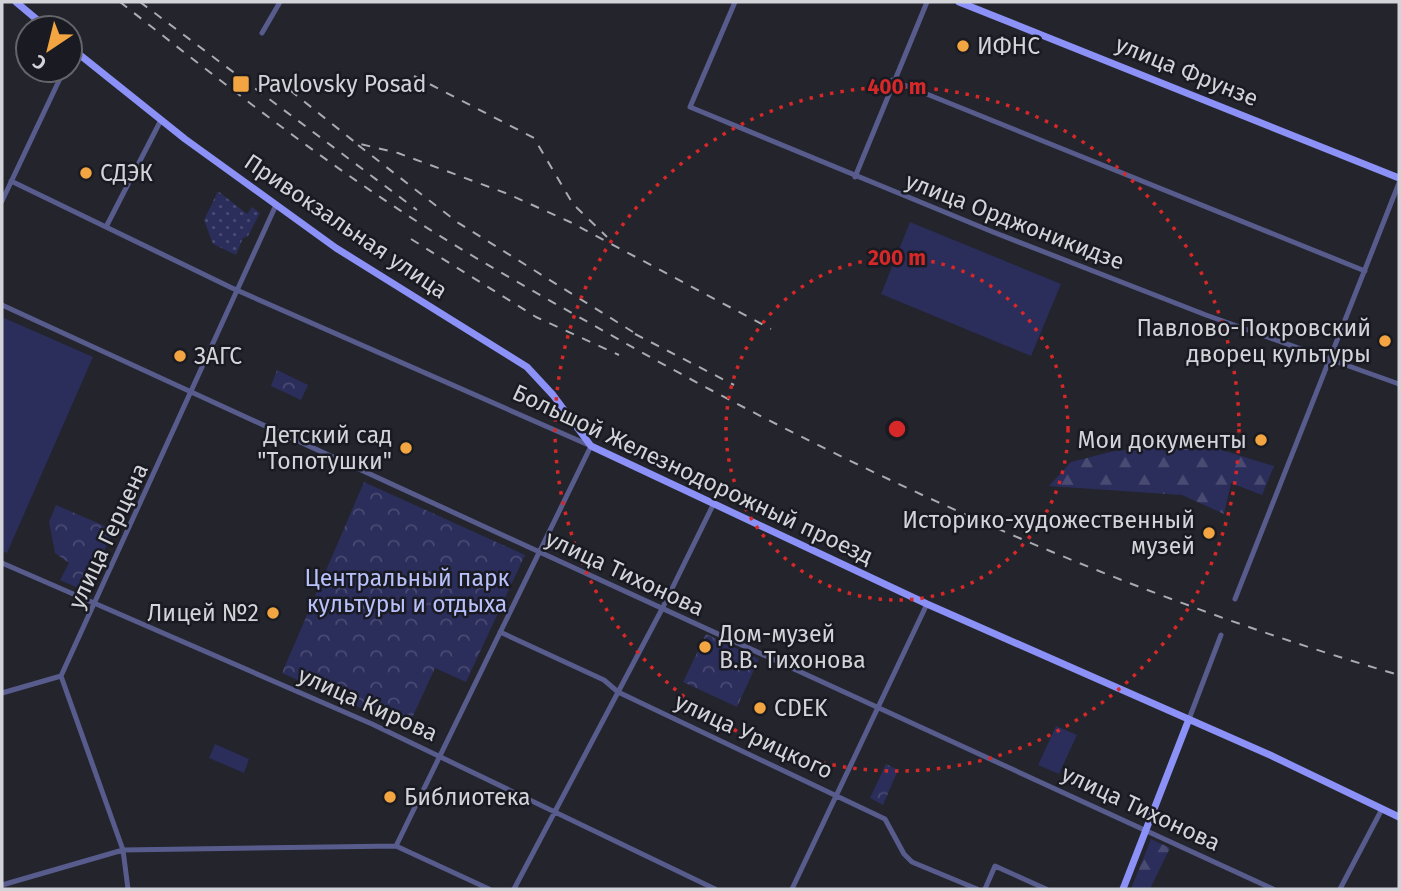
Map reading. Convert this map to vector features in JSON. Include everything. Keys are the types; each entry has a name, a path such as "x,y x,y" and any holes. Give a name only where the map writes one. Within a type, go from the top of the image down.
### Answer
{"main road":[{"path":"16,2 30,14"},
{"name":"улица Фрунзе","path":"959,2 1399,178"},
{"name":"Привокзальная улица","path":"84,58 161,120 336,248 527,367 553,395 591,446"},
{"name":"Большой Железнодорожный проезд","path":"591,446 927,604 1189,719 1399,817"},
{"path":"1123,889 1189,719"}],"street":[{"path":"262,33 280,2"},
{"name":"улица Орджоникидзе","path":"735,2 690,107 855,177 1200,313 1307,352 1331,357 1399,384"},
{"path":"855,177 892,80 927,2"},
{"path":"892,80 1366,271"},
{"path":"2,201 57,84"},
{"path":"106,227 161,120"},
{"name":"Большой Железнодорожный проезд","path":"11,181 238,290 591,446"},
{"path":"1235,599 1399,183"},
{"name":"улица Герцена","path":"61,676 96,606 276,205"},
{"name":"улица Тихонова","path":"2,305 1273,889"},
{"path":"396,846 591,446"},
{"path":"514,889 662,609 714,503"},
{"name":"улица Кирова","path":"2,563 440,755 715,889"},
{"path":"792,889 927,604"},
{"name":"улица Урицкого","path":"500,632 604,680 618,692 885,819 904,854 912,862 976,889"},
{"path":"1189,719 1221,635"},
{"path":"2,693 61,676 123,850 128,889"},
{"path":"1340,889 1382,809"},
{"path":"2,885 123,850 396,846 489,889"},
{"path":"985,889 995,866 1046,889"}],"green space":[{"path":"218,191 247,214 252,207 260,213 248,236 243,238 236,255 213,244 204,220"},
{"path":"910,222 1061,284 1031,356 881,294"},
{"path":"2,317 93,357 7,553 2,551"},
{"path":"277,370 308,385 301,400 271,386"},
{"path":"1158,447 1212,447 1274,466 1262,495 1231,483 1224,514 1182,495 1049,486 1071,462 1114,451"},
{"name":"Центральный парк культуры и отдыха","path":"364,482 525,555 466,682 435,668 407,729 282,673"},
{"path":"56,505 114,530 85,591 60,580 69,563 55,553 49,522"},
{"path":"706,634 759,659 737,707 683,682"},
{"path":"1056,726 1077,735 1059,774 1038,765"},
{"path":"215,744 249,759 244,773 209,758"},
{"path":"886,764 898,770 883,805 870,798"},
{"path":"1151,839 1170,848 1150,889 1131,889"}],"railway":[{"path":"120,2 286,130 416,221 526,287 703,386 896,483 1094,569 1195,608 1399,675"},
{"path":"140,2 417,210"},
{"path":"414,76 534,138 573,204 607,237"},
{"path":"276,79 356,143 398,153 508,194 570,222 771,329"},
{"path":"358,145 457,222 641,337"},
{"path":"411,239 536,317 619,355"},
{"path":"635,334 734,385"}],"place":[{"name":"ИФНС","path":"963,46"},
{"name":"Pavlovsky Posad","path":"241,84"},
{"name":"СДЭК","path":"86,173"},
{"name":"Павлово-Покровский дворец культуры","path":"1385,341"},
{"name":"ЗАГС","path":"180,356"},
{"name":"Мои документы","path":"1261,440"},
{"name":"Детский сад \"Топотушки\"","path":"406,448"},
{"name":"Историко-художественный музей","path":"1209,533"},
{"name":"Лицей №2","path":"273,613"},
{"name":"Дом-музей В.В. Тихонова","path":"705,647"},
{"name":"CDEK","path":"760,708"},
{"name":"Библиотека","path":"390,797"}]}
